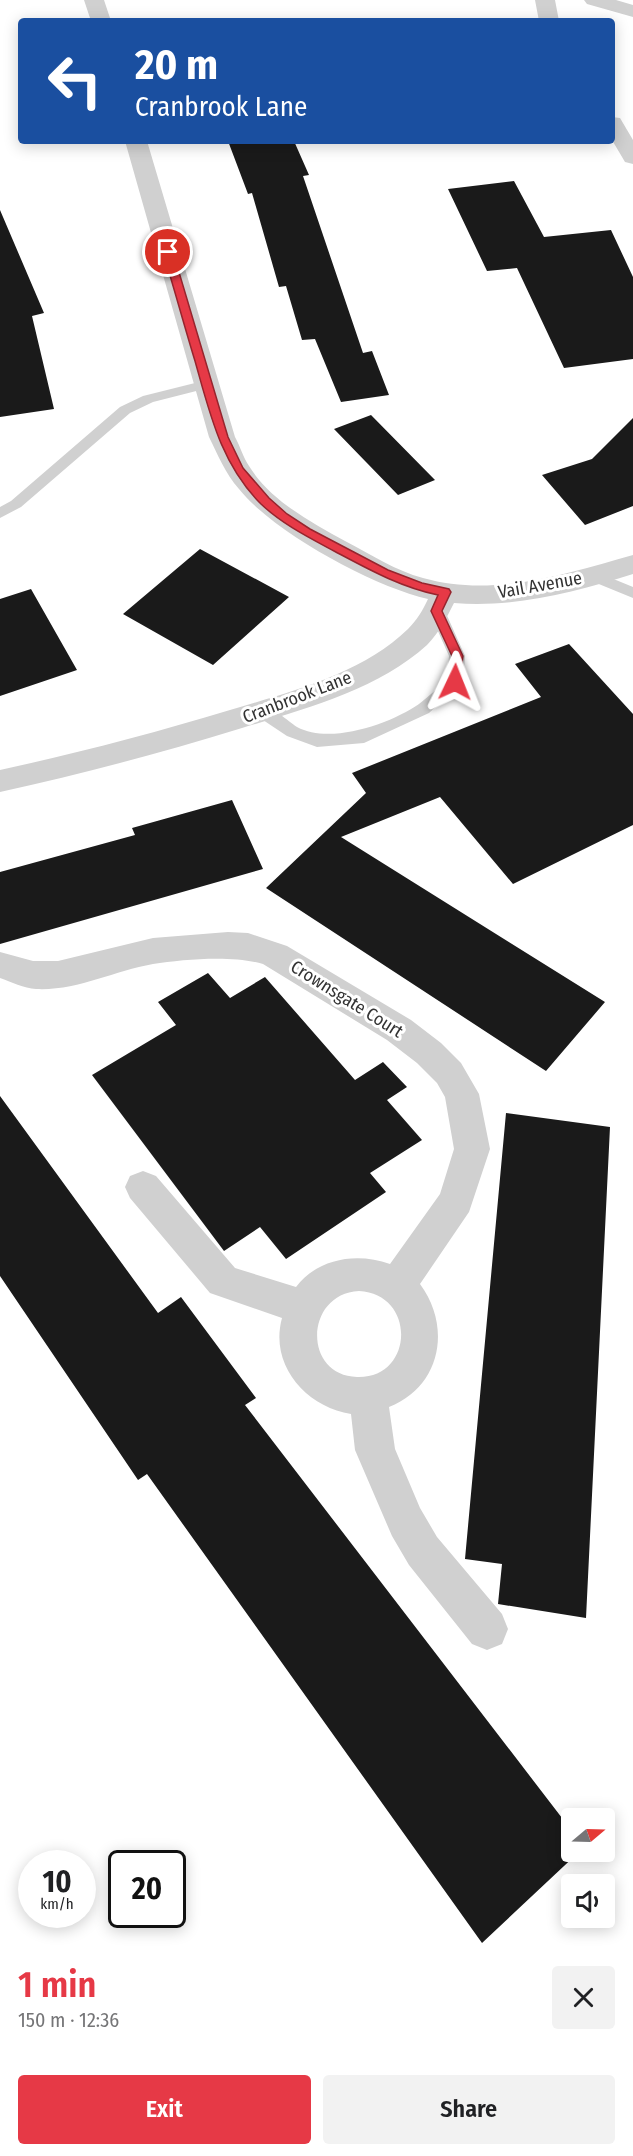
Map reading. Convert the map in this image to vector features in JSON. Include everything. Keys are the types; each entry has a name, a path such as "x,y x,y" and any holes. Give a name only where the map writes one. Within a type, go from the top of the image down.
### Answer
{"street":[{"path":"94,0 100,18"},
{"path":"545,0 548,18"},
{"path":"594,0 633,11"},
{"path":"615,128 633,157"},
{"path":"137,144 222,437 234,462 265,501 284,517 384,573 419,587 441,602"},
{"name":"Vail Avenue","path":"441,602 499,594 594,576 633,564"},
{"name":"Cranbrook Lane","path":"0,781 152,746 263,712 334,686 387,658 417,637 441,602"},
{"name":"Crownsgate Court","path":"0,965 33,975 58,975 153,951 228,945 248,946 275,955 399,1030 429,1053 449,1073 462,1095 472,1149 456,1201 396,1287"},
{"path":"143,1187 223,1281 302,1307"},
{"path":"344,1276 371,1277 396,1287 411,1301 420,1320 422,1339 417,1359 406,1376 389,1388 368,1394 348,1394 329,1387 313,1376 302,1360 296,1343 297,1324 302,1307 320,1288 344,1276"},
{"path":"368,1394 375,1450 406,1522 423,1551 487,1629"}],"lane":[{"path":"0,513 15,504 125,410 148,399 207,384"},
{"path":"594,576 633,593"},
{"path":"263,712 293,732 317,741 364,737 423,709 455,682 458,656 441,602"}],"building":[{"path":"229,144 295,144 309,175 303,176 363,353 372,351 389,395 341,402 315,339 302,340 286,286 279,287 252,193 248,194"},
{"path":"514,181 544,237 611,230 633,277 633,359 564,368 517,268 487,271 448,189"},
{"path":"0,210 44,313 32,316 54,409 0,417"},
{"path":"371,415 435,480 398,495 334,429"},
{"path":"633,418 633,506 585,525 542,475 592,459"},
{"path":"200,549 289,597 213,665 123,614"},
{"path":"31,589 77,670 0,696 0,599"},
{"path":"569,644 633,714 633,825 513,884 440,797 341,837 605,1002 546,1071 266,888 366,793 352,773 541,697 515,664"},
{"path":"232,800 263,869 0,944 0,872 135,835 132,828"},
{"path":"208,973 230,998 265,977 355,1080 383,1062 407,1087 387,1100 422,1140 370,1173 386,1192 286,1259 260,1227 224,1251 92,1075 176,1025 158,1002"},
{"path":"0,1096 158,1313 181,1297 256,1398 245,1405 561,1817 561,1862 568,1862 482,1943 147,1474 138,1480 0,1276"},
{"path":"506,1113 610,1127 586,1618 498,1604 502,1564 465,1559"}],"route":[{"path":"168,252 222,437 238,470 265,501 306,531 384,573 419,587 445,592 437,611 458,656 455,682"}]}
